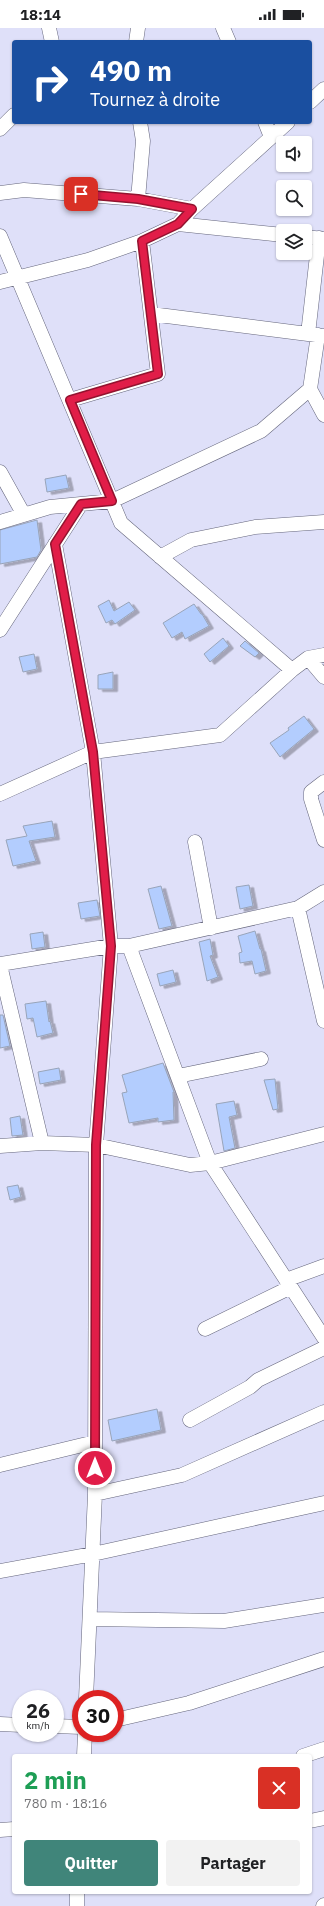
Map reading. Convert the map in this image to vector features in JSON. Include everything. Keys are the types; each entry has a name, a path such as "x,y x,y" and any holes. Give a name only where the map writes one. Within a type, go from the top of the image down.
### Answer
{"street":[{"path":"49,28 52,40"},
{"path":"136,40 138,28"},
{"path":"223,28 228,40"},
{"path":"312,100 324,90"},
{"path":"0,129 12,117"},
{"path":"138,199 143,141 140,124"},
{"path":"266,124 271,137"},
{"path":"0,282 18,276 88,260 142,241 178,224 192,209 286,124"},
{"path":"0,193 24,190 138,199 192,209"},
{"path":"178,224 276,233"},
{"path":"0,236 121,524 292,670"},
{"path":"312,237 322,238 317,335 310,389 324,415"},
{"path":"70,400 158,374 142,241"},
{"path":"151,314 317,335"},
{"path":"0,522 50,507 112,501 260,431 310,389"},
{"path":"0,472 24,515"},
{"path":"0,630 81,504"},
{"path":"160,556 191,540 254,528 324,522"},
{"path":"55,544 93,752 111,946 96,1145 95,1494 86,1690"},
{"path":"0,794 93,752 220,735 292,670 308,658 324,655"},
{"path":"308,658 324,677"},
{"path":"324,782 312,792 311,799 324,840"},
{"path":"195,842 211,928"},
{"path":"42,1143 0,964 111,946 128,946 211,928 298,908 324,892"},
{"path":"298,908 324,1021"},
{"path":"128,946 210,1163 324,1338"},
{"path":"178,1076 261,1059"},
{"path":"0,1146 42,1143 96,1145 190,1165 210,1163 324,1134"},
{"path":"205,1329 289,1283 324,1266"},
{"path":"190,1420 250,1387 258,1380 324,1348"},
{"path":"95,1494 182,1475 324,1412"},
{"path":"0,1465 95,1442"},
{"path":"0,1571 93,1554 324,1503"},
{"path":"90,1619 224,1621 324,1605"},
{"path":"124,1718 189,1703 324,1659"},
{"path":"0,1724 12,1725"},
{"path":"84,1754 85,1742"},
{"path":"309,1754 324,1749"},
{"path":"312,1821 324,1818"},
{"path":"0,1830 12,1829"},
{"path":"77,1894 77,1906"}],"building":[{"path":"66,475 69,488 47,492 45,479"},
{"path":"37,520 41,550 37,557 0,564 0,530"},
{"path":"109,600 114,611 129,602 135,610 115,624 112,620 106,623 98,606"},
{"path":"194,604 209,626 185,639 182,632 172,638 163,623"},
{"path":"223,638 229,646 210,662 204,654"},
{"path":"245,641 259,653 255,657 240,646"},
{"path":"34,654 37,669 23,672 19,657"},
{"path":"113,672 113,689 98,689 98,675"},
{"path":"304,716 314,729 280,757 270,743 289,730 288,728"},
{"path":"52,821 55,837 29,841 36,861 13,866 6,840 27,836 23,826"},
{"path":"249,885 253,906 240,909 236,887"},
{"path":"161,886 172,926 159,929 148,889"},
{"path":"97,900 100,916 81,919 78,903"},
{"path":"255,931 266,971 255,974 252,961 240,963 239,953 242,952 238,936"},
{"path":"43,932 45,947 32,949 30,934"},
{"path":"210,939 213,955 210,956 218,977 207,981 199,942"},
{"path":"173,970 176,982 160,986 157,974"},
{"path":"46,1001 49,1022 50,1021 53,1033 37,1037 33,1018 27,1019 25,1004"},
{"path":"0,1015 3,1015 10,1046 0,1048"},
{"path":"163,1063 174,1092 174,1120 158,1122 158,1118 129,1123 122,1093 127,1092 122,1075"},
{"path":"59,1068 61,1080 40,1084 38,1072"},
{"path":"275,1079 278,1109 273,1110 264,1080"},
{"path":"234,1101 237,1115 229,1117 235,1148 224,1151 216,1104"},
{"path":"20,1116 23,1135 12,1136 10,1118"},
{"path":"18,1185 21,1197 10,1200 7,1187"},
{"path":"157,1409 161,1430 112,1441 108,1420"}],"route":[{"path":"81,194 138,199 192,209 178,224 142,241 158,374 70,400 112,501 81,504 55,544 93,752 111,946 96,1145 95,1468"}]}
